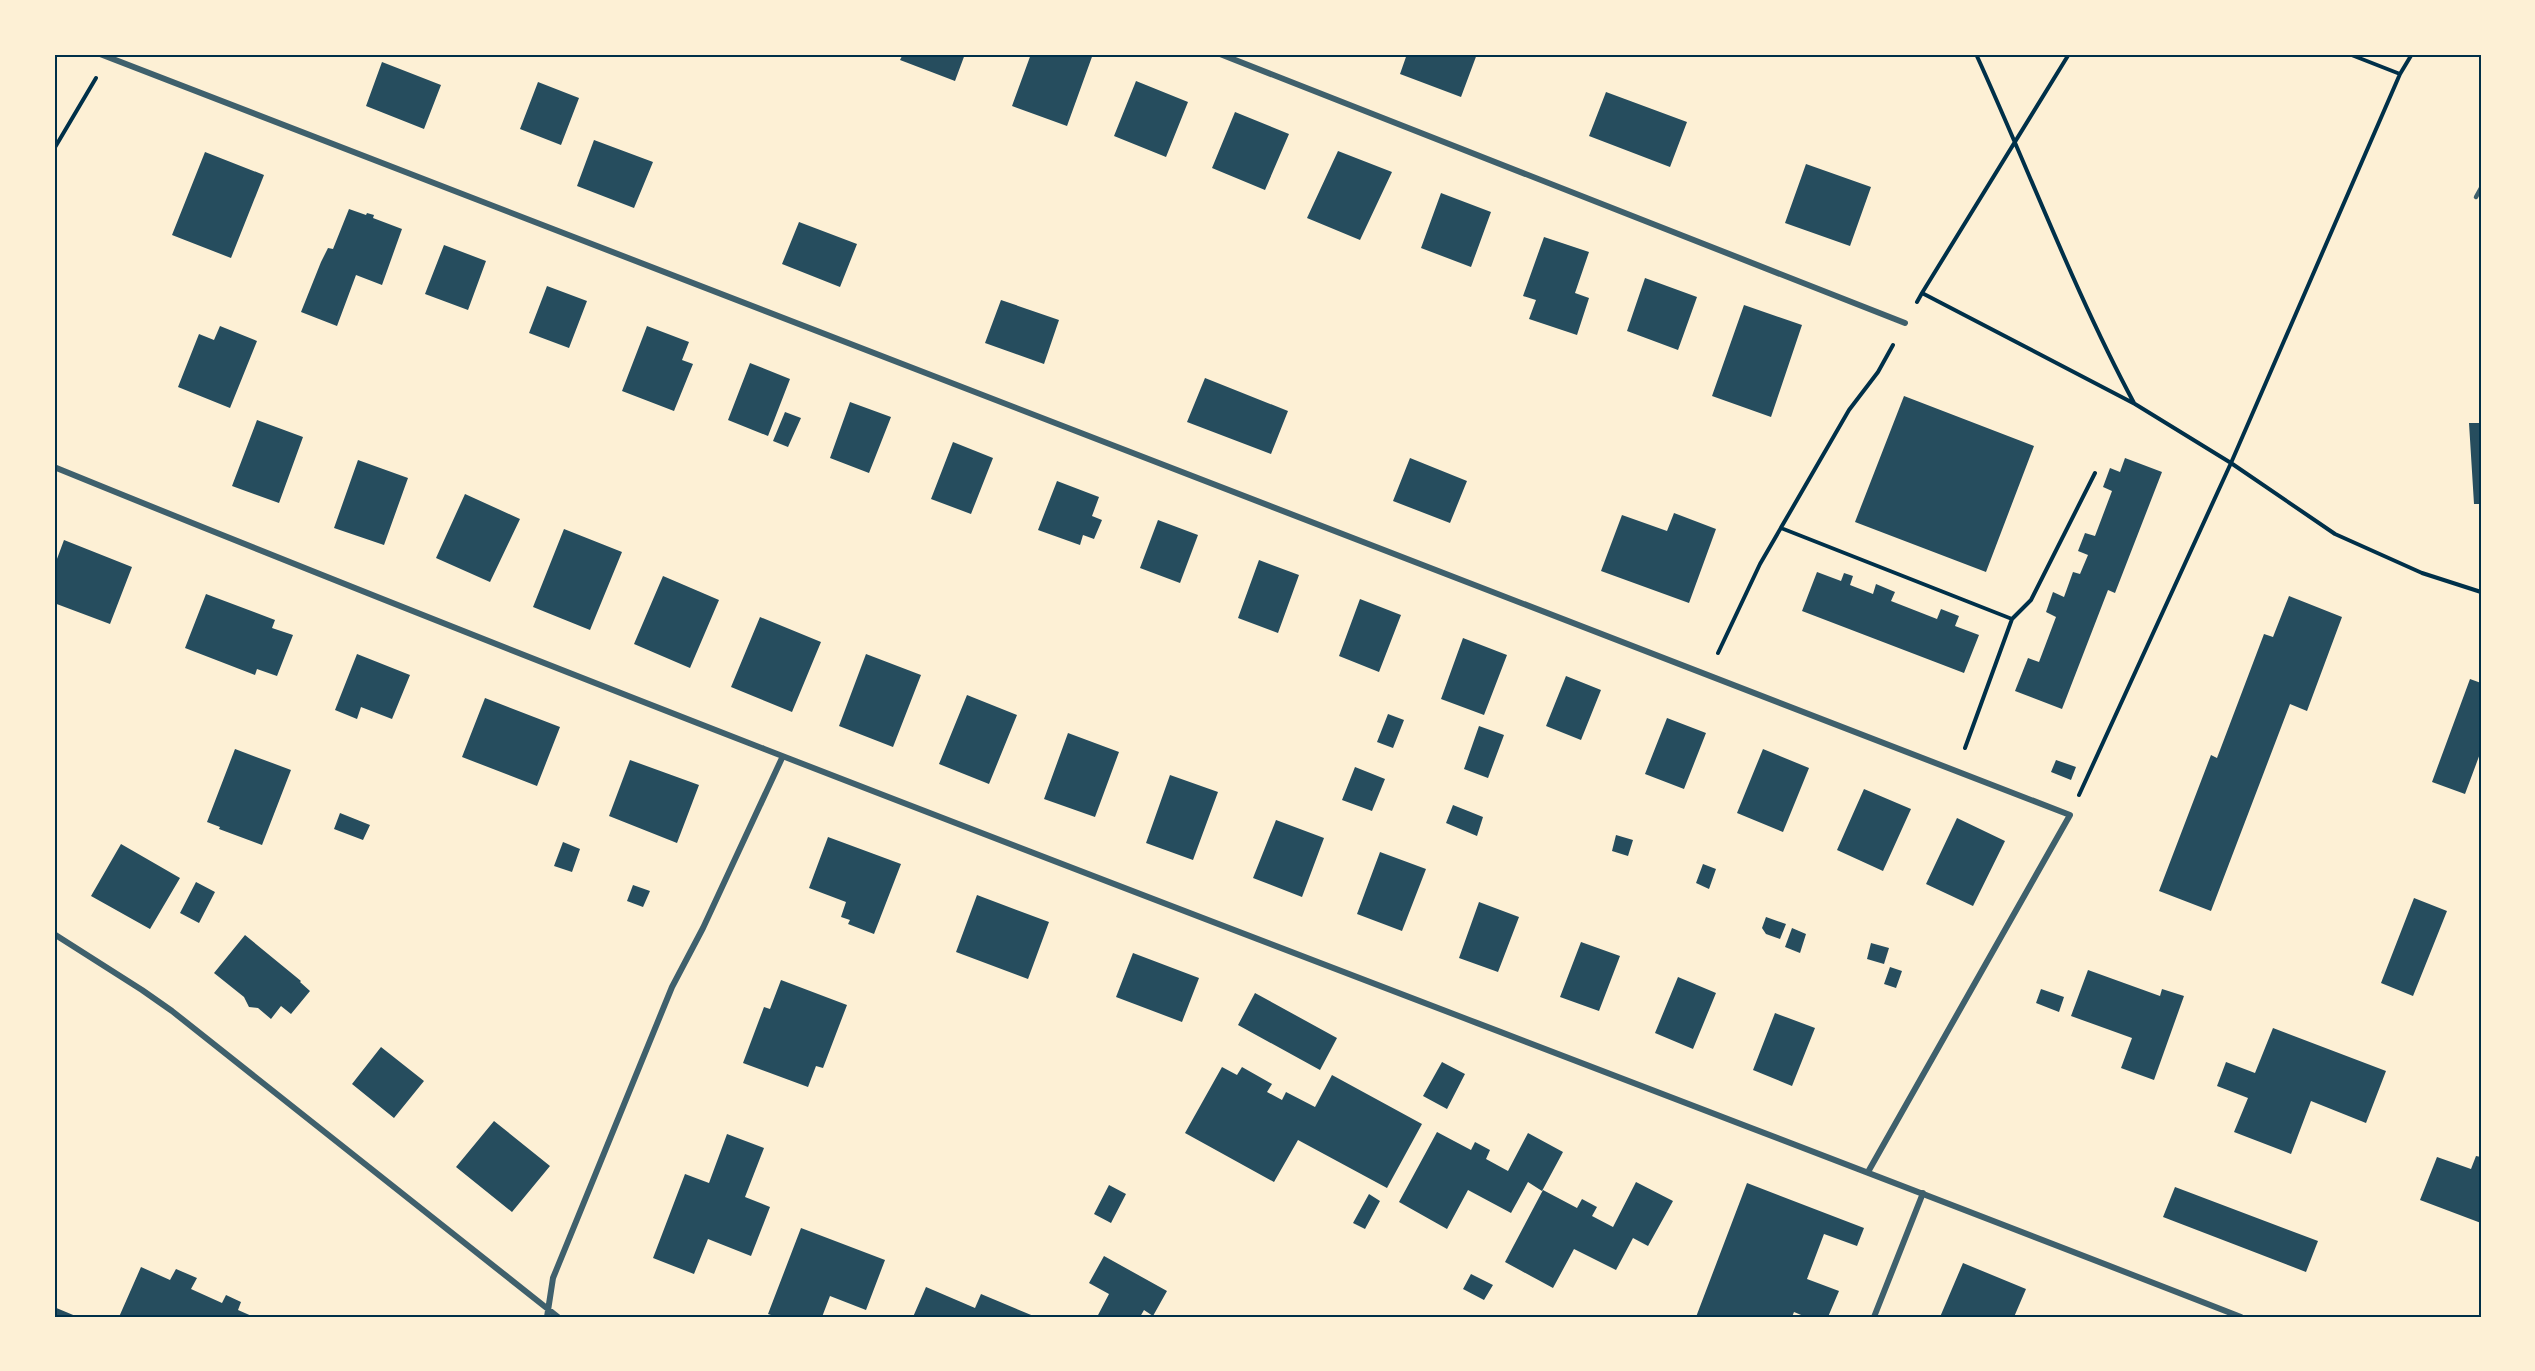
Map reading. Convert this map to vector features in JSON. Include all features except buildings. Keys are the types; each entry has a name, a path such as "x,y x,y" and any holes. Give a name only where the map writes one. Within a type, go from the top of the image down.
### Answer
{"street":[{"path":"100,54 2070,815 1868,1172"},
{"path":"1220,54 1905,323"},
{"path":"54,467 782,758 1923,1193 2241,1317"},
{"path":"547,1317 553,1278 672,987 713,907 782,758"},
{"path":"54,934 171,1011 558,1317"},
{"path":"1874,1317 1923,1193"}],"lane":[{"path":"2476,197 2481,188"}],"path":[{"path":"1976,54 2016,141 2101,342 2135,404"},
{"path":"1707,676 1760,564 1849,410 1878,372 1922,293 2069,54"},
{"path":"2349,54 2400,74"},
{"path":"2070,815 2230,463 2400,74 2412,54"},
{"path":"54,149 108,58"},
{"path":"1922,293 2135,404 2230,463 2336,534 2422,573 2481,592"},
{"path":"1957,771 2012,619 2031,600 2095,473"},
{"path":"1781,528 2012,619"}]}
